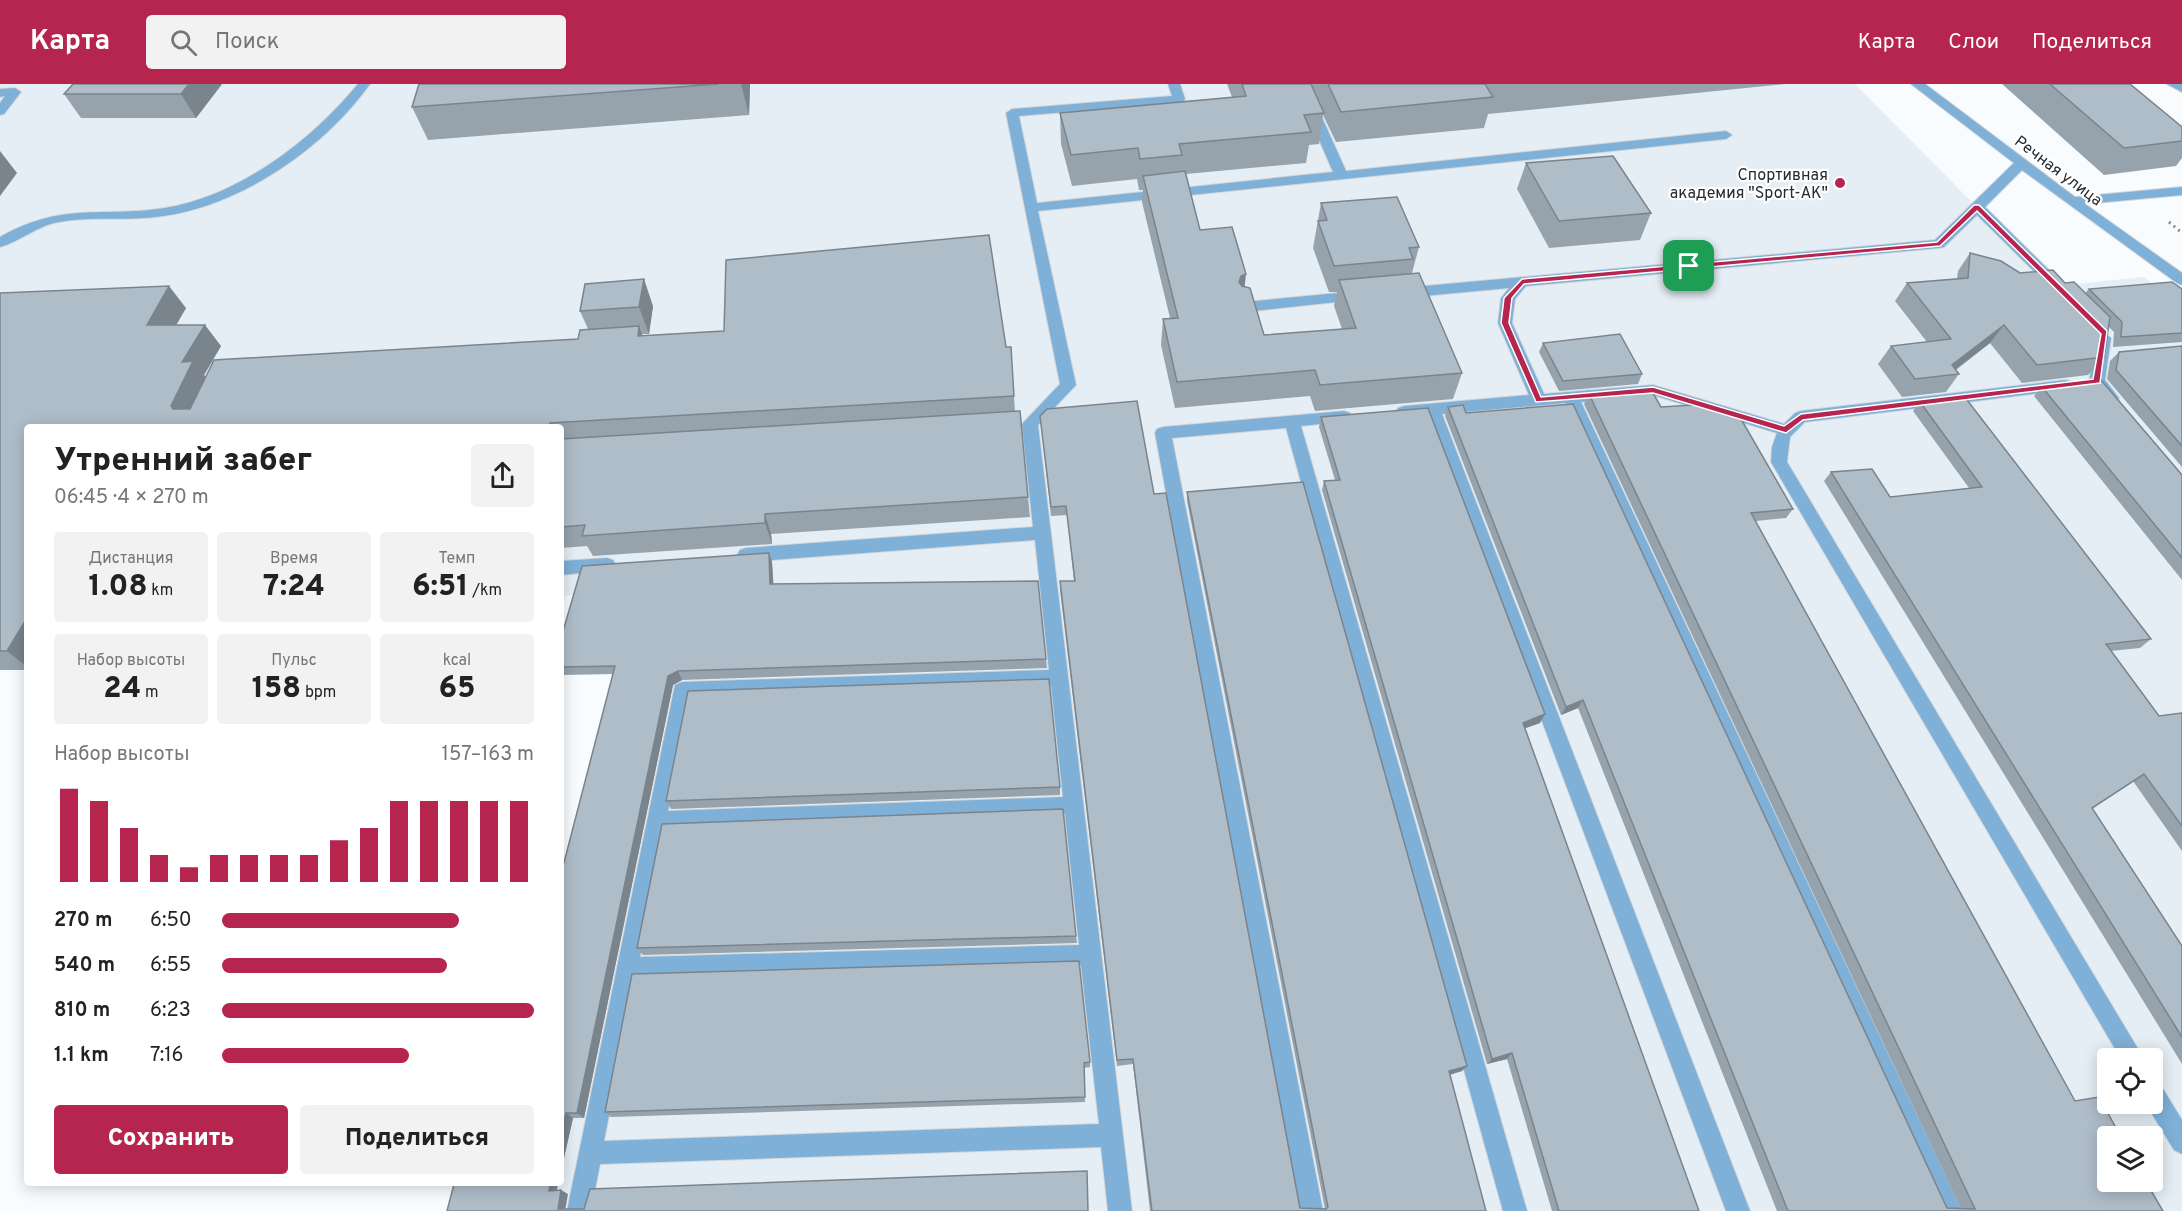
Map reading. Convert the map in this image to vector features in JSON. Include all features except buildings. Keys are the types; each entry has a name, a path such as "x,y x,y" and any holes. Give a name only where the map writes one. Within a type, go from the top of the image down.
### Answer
{"street":[{"path":"0,243 49,220 75,216 164,212 193,206 222,195 281,160 316,133 344,108 364,84"},
{"path":"1120,1211 1043,533 1024,424 1068,385 1012,112 1179,99 1174,84"},
{"path":"1301,84 1341,175"},
{"name":"Речная улица","path":"1917,84 2072,201 2182,280"},
{"path":"0,93 15,92 0,111"},
{"path":"1031,208 1726,135"},
{"path":"1245,307 1940,244 2022,163"},
{"path":"2072,201 2182,191"},
{"path":"1977,207 2073,302"},
{"path":"1522,282 1508,298 1505,323 1539,400"},
{"path":"2097,326 2105,333 2107,354 2097,381"},
{"path":"2097,381 2120,408"},
{"path":"2097,381 1801,417 1786,429 1779,444 1779,462 2126,1048"},
{"path":"1385,413 1653,390 1786,429"},
{"path":"1571,397 1950,1211"},
{"path":"1432,409 1738,1211"},
{"path":"1311,1211 1162,433 1362,415"},
{"path":"1292,422 1515,1211"},
{"path":"726,556 1043,533"},
{"path":"564,568 620,564"},
{"path":"579,1211 682,690 1059,677"},
{"path":"656,820 1074,805"},
{"path":"627,968 1091,955"},
{"path":"2163,1110 2182,1142"},
{"path":"591,1153 1111,1135"}],"shaded area":[{"path":"0,84 1855,84 2055,286 2144,277 2182,306 2182,1211 456,1211 462,1186 564,1186 564,893 619,674 564,675 564,654 581,594 564,596 564,424 24,424 24,670 0,670"}],"place":[{"name":"Спортивная академия \"Sport-AK\"","path":"1840,183"}],"route":[{"path":"1977,207 2105,333 2097,381 1801,417 1786,429 1653,390 1539,400 1505,323 1508,298 1522,282 1689,266 1940,244 1977,207"}]}
